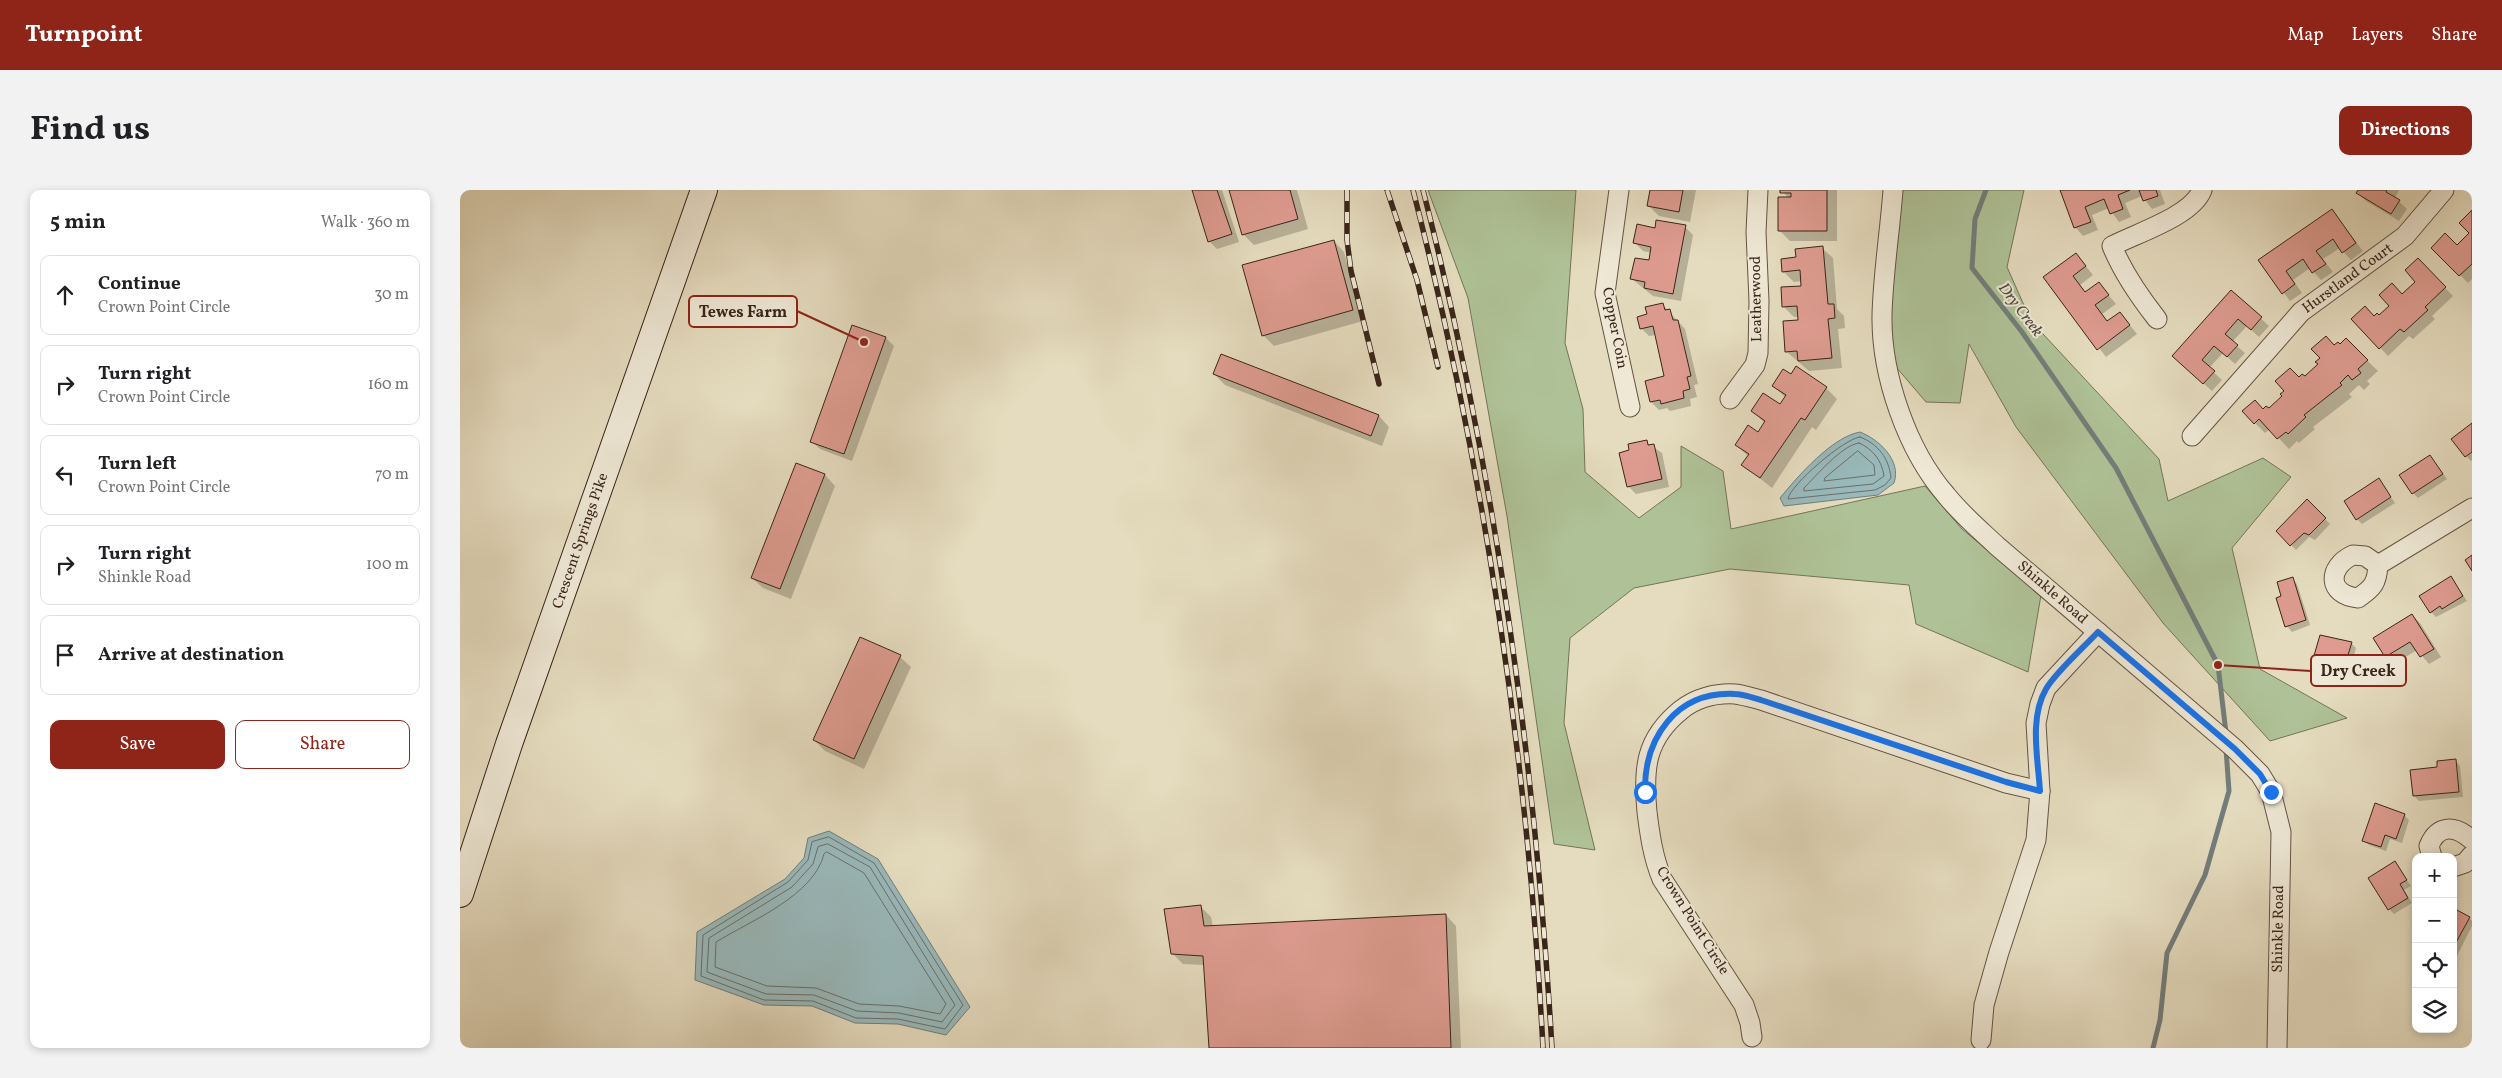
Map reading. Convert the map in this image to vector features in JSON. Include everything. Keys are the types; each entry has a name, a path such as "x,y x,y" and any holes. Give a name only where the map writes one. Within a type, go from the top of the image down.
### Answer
{"main road":[{"name":"Crescent Springs Pike","path":"460,894 509,744 704,190"}],"street":[{"name":"Copper Coin","path":"1620,190 1605,293 1630,407"},
{"name":"Leatherwood","path":"1730,398 1755,365 1758,353 1759,301 1756,232 1758,190"},
{"name":"Shinkle Road","path":"1893,190 1882,315 1884,353 1895,399 1914,445 1945,494 1963,514 2235,749 2260,774 2271,792 2281,832 2277,1048"},
{"path":"2157,319 2120,265 2112,246 2182,214 2198,200 2202,190"},
{"name":"Hurstland Court","path":"2192,436 2301,312 2405,236 2444,190"},
{"path":"2378,565 2472,508"},
{"path":"1981,1040 1984,1005 1999,952 2036,840 2040,791 2036,723 2040,704 2046,688 2098,632"},
{"name":"Crown Point Circle","path":"1752,1037 1750,1022 1744,1005 1662,879 1653,854 1645,772 1652,746 1668,721 1701,698 1735,694 1761,700 2006,782 2040,791"},
{"path":"2431,853 2429,846 2433,835 2443,830 2453,828 2463,832 2472,840"},
{"path":"2457,866 2465,863 2472,855"}],"green space":[{"path":"1428,190 1576,190 1565,343 1583,409 1585,472 1639,518 1681,487 1681,446 1723,471 1731,529 1925,486 1962,529 2041,595 2028,672 1916,624 1909,585 1730,569 1634,588 1570,638 1564,723 1595,850 1554,844 1507,516 1468,298"},
{"path":"1893,190 2024,190 2007,267 2031,321 2159,459 2168,501 2263,458 2291,477 2232,548 2260,669 2347,718 2270,741 2163,623 2016,427 1969,344 1960,403 1926,402 1884,353"}],"water":[{"path":"1860,432 1881,445 1892,459 1896,474 1894,483 1878,495 1784,506 1780,498 1816,459 1838,441"},
{"path":"829,831 878,859 970,1007 946,1035 898,1024 855,1023 812,1006 764,1005 695,980 697,932 785,879 804,858 808,838"}],"building":[{"path":"1192,190 1217,190 1232,234 1208,242"},
{"path":"1229,190 1290,190 1298,219 1242,235"},
{"path":"1650,190 1683,190 1679,212 1647,206"},
{"path":"1780,190 1827,190 1827,231 1778,231 1778,197 1791,197 1791,193 1780,193"},
{"path":"2060,190 2130,190 2118,195 2123,209 2110,214 2104,199 2085,207 2091,222 2074,228"},
{"path":"2139,190 2156,190 2158,196 2143,201"},
{"path":"2358,190 2387,190 2386,192 2400,200 2391,214 2356,193"},
{"path":"2332,209 2356,243 2342,253 2333,239 2316,251 2326,264 2312,273 2303,259 2286,271 2295,284 2282,294 2258,260"},
{"path":"2472,210 2472,264 2459,276 2431,248 2445,233 2457,245 2469,233 2459,223"},
{"path":"1656,220 1686,225 1673,294 1644,288 1645,282 1630,279 1635,258 1649,260 1651,247 1633,243 1637,224 1655,228"},
{"path":"1334,240 1353,310 1262,336 1242,265"},
{"path":"1823,246 1828,304 1834,304 1835,318 1828,319 1832,358 1798,361 1797,351 1785,352 1783,321 1798,320 1797,306 1782,307 1781,287 1801,286 1800,270 1782,272 1781,259 1796,257 1795,249"},
{"path":"2076,253 2086,266 2073,276 2085,292 2099,282 2109,295 2095,305 2107,321 2120,312 2130,325 2097,350 2043,277"},
{"path":"2418,258 2446,287 2425,307 2428,310 2404,332 2400,329 2379,349 2351,319 2365,306 2374,316 2377,313 2379,315 2389,306 2379,295 2392,283 2402,294 2415,282 2405,270"},
{"path":"2231,290 2262,317 2251,330 2238,319 2225,334 2238,345 2227,357 2214,346 2202,360 2215,371 2203,384 2172,356"},
{"path":"1663,303 1665,310 1670,309 1673,320 1678,320 1691,376 1687,377 1690,389 1683,391 1684,398 1661,404 1660,400 1650,402 1645,381 1664,376 1653,326 1640,329 1637,317 1647,314 1645,307"},
{"path":"852,325 886,337 844,454 810,442"},
{"path":"2326,336 2334,345 2338,342 2340,344 2346,338 2368,360 2358,369 2361,373 2352,380 2348,375 2340,383 2342,385 2304,415 2306,417 2288,434 2286,432 2277,439 2259,419 2254,424 2242,411 2255,400 2263,409 2266,406 2269,408 2282,396 2280,394 2284,391 2275,381 2290,368 2299,377 2302,374 2305,376 2318,364 2315,362 2320,358 2311,349"},
{"path":"1221,354 1379,415 1371,436 1213,374"},
{"path":"1796,366 1827,387 1805,420 1801,418 1760,478 1741,465 1749,454 1735,445 1748,425 1758,432 1765,421 1751,411 1763,393 1780,404 1786,395 1772,386 1783,369 1791,374"},
{"path":"2472,423 2472,452 2465,457 2451,439"},
{"path":"1647,440 1648,445 1654,444 1662,479 1627,487 1619,453 1629,450 1628,444"},
{"path":"2430,455 2443,474 2412,494 2399,475"},
{"path":"796,463 825,474 780,589 751,578"},
{"path":"2379,478 2391,497 2356,520 2344,501"},
{"path":"2307,499 2326,518 2309,535 2304,533 2290,546 2276,531"},
{"path":"2472,555 2472,571 2465,560"},
{"path":"2451,576 2463,596 2442,609 2440,606 2430,613 2419,596"},
{"path":"2293,577 2306,620 2285,627 2276,598 2281,596 2277,582"},
{"path":"2412,614 2434,649 2420,657 2410,642 2385,657 2373,638"},
{"path":"2320,635 2352,642 2344,668 2313,659"},
{"path":"860,637 901,655 854,759 813,740"},
{"path":"2456,759 2459,792 2413,796 2410,770 2437,767 2437,761"},
{"path":"2375,803 2405,814 2396,839 2385,835 2381,847 2362,841"},
{"path":"2395,861 2407,880 2400,884 2408,898 2388,910 2368,878"},
{"path":"1201,905 1204,926 1446,914 1451,1048 1209,1048 1203,956 1171,954 1164,909"},
{"path":"2457,910 2470,917 2457,941"}],"waterway":[{"name":"Dry Creek","path":"1986,190 1975,219 1972,268 2022,332 2116,468 2218,665 2226,733"},
{"name":"Dry Creek","path":"2153,1048 2160,1020 2167,953 2205,875 2229,791 2226,749"}],"railway":[{"path":"1347,190 1347,240 1351,271 1379,384"},
{"path":"1387,190 1417,280 1438,367"},
{"path":"1413,190 1461,401 1499,616 1526,832 1543,1048"},
{"path":"1423,190 1449,296 1471,402 1491,508 1508,616 1523,723 1535,831 1545,939 1552,1048"}],"place":[{"name":"Tewes Farm","path":"864,342"},
{"name":"Dry Creek","path":"2218,665"}],"route":[{"path":"1645,792 1645,772 1649,754 1656,738 1668,721 1685,707 1701,698 1735,694 1761,700 2006,782 2040,791 2036,723 2040,704 2046,688 2098,632 2235,749 2260,774 2271,792"}]}
